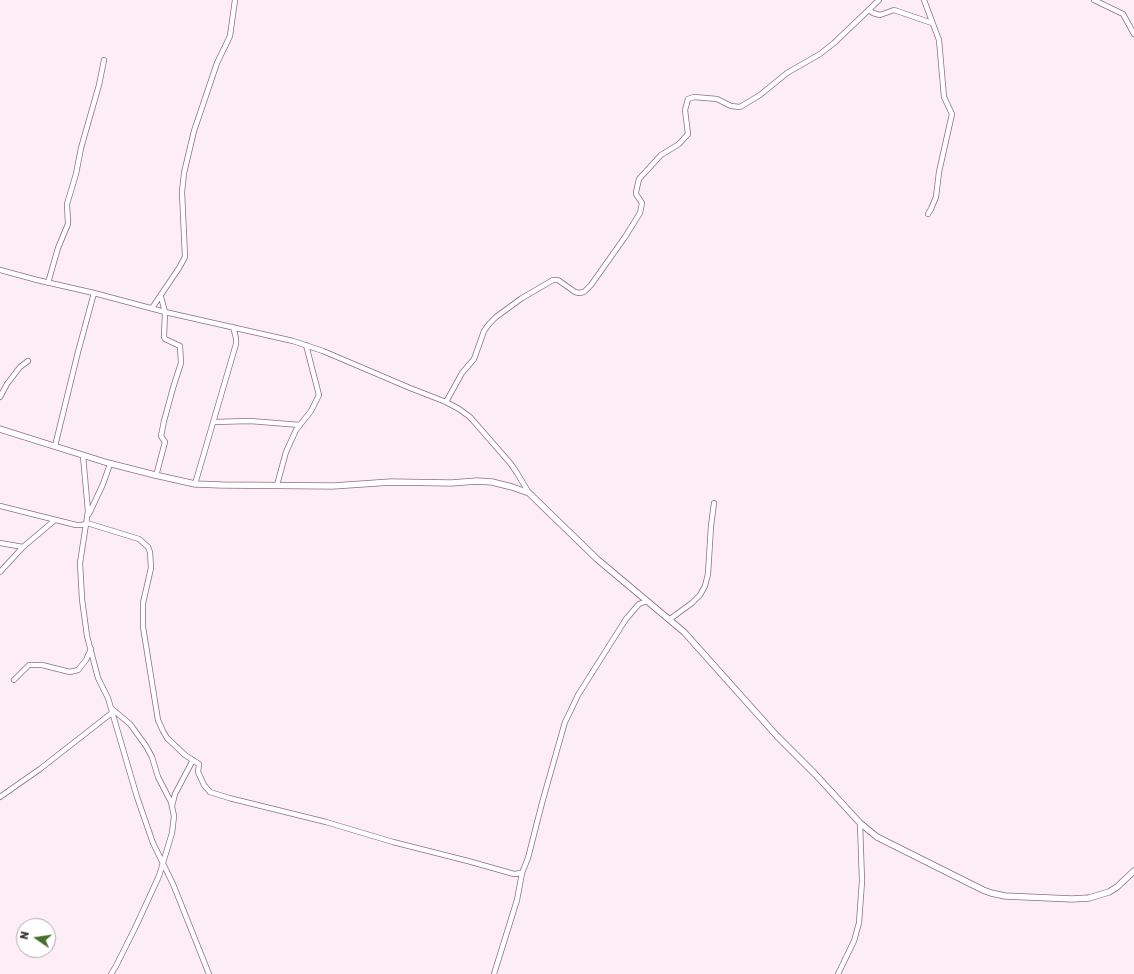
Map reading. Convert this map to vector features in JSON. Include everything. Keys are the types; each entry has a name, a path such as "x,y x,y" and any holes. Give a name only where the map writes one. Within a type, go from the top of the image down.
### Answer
{"street":[{"path":"152,308 161,297 185,257 182,192 184,173 194,131 217,63 230,36 235,0"},
{"path":"446,402 462,373 474,359 484,331 496,317 522,298 553,280 558,280 575,292 580,293 584,292 592,285 640,213 642,202 636,194 639,178 661,155 680,144 688,134 685,110 688,99 694,97 717,99 731,106 740,107 760,95 787,73 820,54 834,43 879,0"},
{"path":"924,0 939,40 944,97 952,117 943,152 936,197 928,214"},
{"path":"1094,0 1123,14 1134,34"},
{"path":"870,10 880,15 894,10 932,23"},
{"path":"48,283 58,248 68,224 67,204 99,85 104,60"},
{"path":"0,270 165,312 306,345 403,386 446,402 470,417 517,473 529,493 597,559 670,619 696,644 777,736 868,830 885,841 983,890 1006,896 1072,899 1089,898 1109,892 1117,887 1134,871"},
{"path":"55,446 94,293"},
{"path":"156,476 165,442 161,436 164,421 172,388 181,363 180,346 164,337 165,312 161,297"},
{"path":"195,484 236,344 234,327"},
{"path":"277,485 286,452 300,425 311,411 319,395 306,345"},
{"path":"0,397 7,384 20,367 28,361"},
{"path":"214,422 250,421 300,425"},
{"path":"0,428 110,464 195,484 222,486 333,486 391,482 451,483 476,481 492,482 529,493"},
{"path":"83,456 88,498 88,516"},
{"path":"110,464 103,484 88,516 80,563 83,606 91,649 98,678 108,698 137,797 153,843 173,884 209,974"},
{"path":"670,619 692,603 700,595 705,586 708,574 714,503"},
{"path":"0,506 79,526 86,523 139,540 148,547 150,552 151,568 143,603 143,627 158,720 167,738 185,756 200,764 198,772 204,785 213,794 326,822 507,873 522,873"},
{"path":"0,572 23,547 55,520"},
{"path":"0,543 23,547"},
{"path":"494,974 517,900 522,873 531,847 565,722 578,695 626,619 639,604 647,601"},
{"path":"14,680 30,664 42,665 70,672 78,670 86,660 91,649"},
{"path":"0,797 40,769 112,711"},
{"path":"111,974 136,926 159,876 172,833 173,823 172,806 166,790 158,777 152,757 130,724 112,711"},
{"path":"172,806 177,790 193,760"},
{"path":"838,974 854,941 859,923 862,881 860,823"}]}
